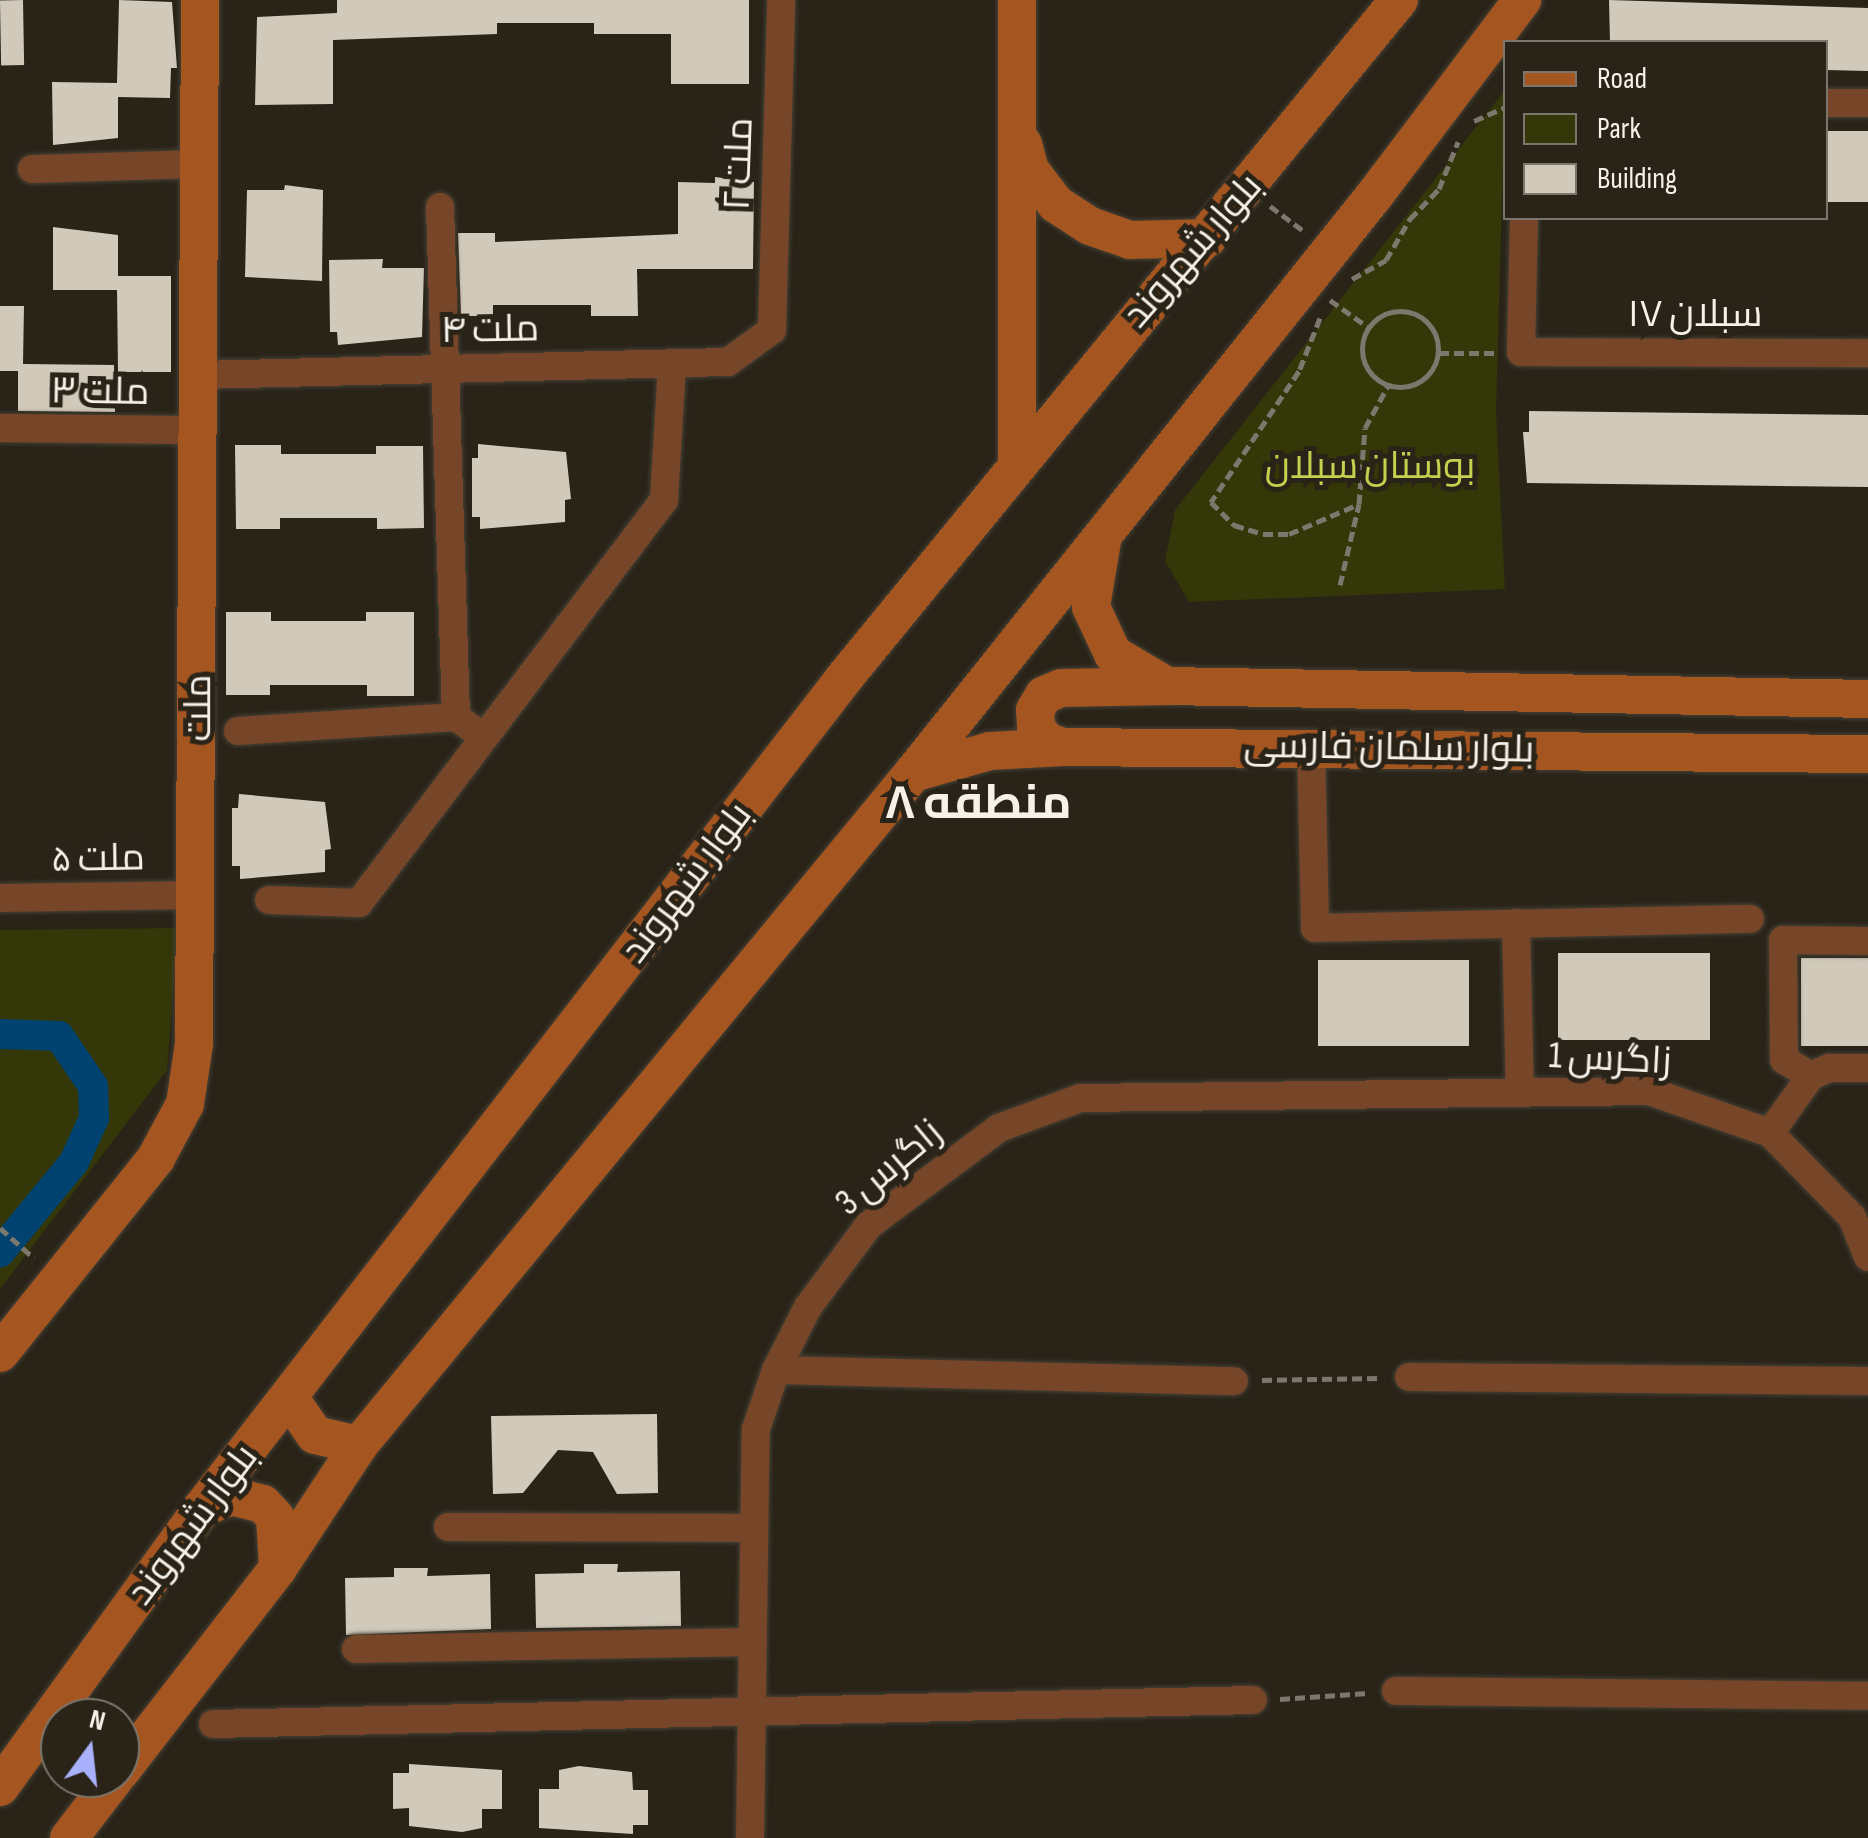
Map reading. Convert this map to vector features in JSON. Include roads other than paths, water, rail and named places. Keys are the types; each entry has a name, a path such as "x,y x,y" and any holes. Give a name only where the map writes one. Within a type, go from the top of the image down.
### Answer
{"main road":[{"name":"ملت","path":"0,1354 156,1158 185,1104 194,1044 200,0"},
{"path":"1017,0 1017,464"},
{"name":"بلوار شهروند","path":"0,1787 202,1508 291,1400 845,676 1208,238 1399,0"},
{"path":"140,1746 278,1568 359,1445 913,773 1329,251 1522,0"},
{"path":"1018,128 1030,170 1056,204 1090,226 1130,240 1208,238"},
{"name":"بلوار سلمان فارسی","path":"1102,536 1091,608 1113,654 1167,686 1868,699"},
{"path":"1063,746 1046,742 1036,727 1034,710 1044,695 1060,688 1167,686"},
{"name":"بلوار سلمان فارسی","path":"913,773 990,751 1063,746 1868,754"},
{"path":"291,1400 315,1435 359,1445"},
{"path":"202,1508 231,1496 263,1504 275,1517 278,1568"},
{"path":"69,1838 100,1798"}],"street":[{"name":"ملت ۲","path":"772,330 781,0"},
{"path":"1828,103 1868,102"},
{"path":"32,170 202,164"},
{"path":"440,207 456,717"},
{"name":"سبلان ۱۷","path":"1524,220 1521,352 1868,353"},
{"name":"ملت ۴","path":"199,375 728,362 772,330"},
{"path":"269,900 359,903 664,500 672,364"},
{"name":"ملت ۳","path":"0,428 200,430"},
{"path":"238,731 456,717 484,738"},
{"path":"1311,748 1314,928 1750,919"},
{"name":"ملت ۵","path":"0,898 197,894"},
{"path":"1516,924 1520,1093"},
{"path":"1811,1076 1784,1060 1783,940 1868,941"},
{"path":"1770,1134 1811,1076 1829,1068 1868,1068"},
{"name":"زاگرس 1","path":"1520,1093 1648,1092 1770,1134 1852,1217 1868,1256"},
{"name":"زاگرس 3","path":"750,1838 756,1428 776,1370 808,1307 870,1225 999,1128 1080,1098 1520,1093"},
{"path":"776,1370 1234,1380"},
{"path":"1409,1377 1868,1381"},
{"path":"448,1527 754,1528"},
{"path":"356,1649 752,1642"},
{"path":"1396,1691 1868,1696"},
{"path":"213,1724 752,1708 1253,1700"}],"waterway":[{"path":"0,1034 59,1036 93,1086 94,1118 74,1162 0,1252"}],"district":[{"name":"منطقه ۸","path":"978,804"}],"park label":[{"name":"بوستان سبلان","path":"1370,467"}]}
